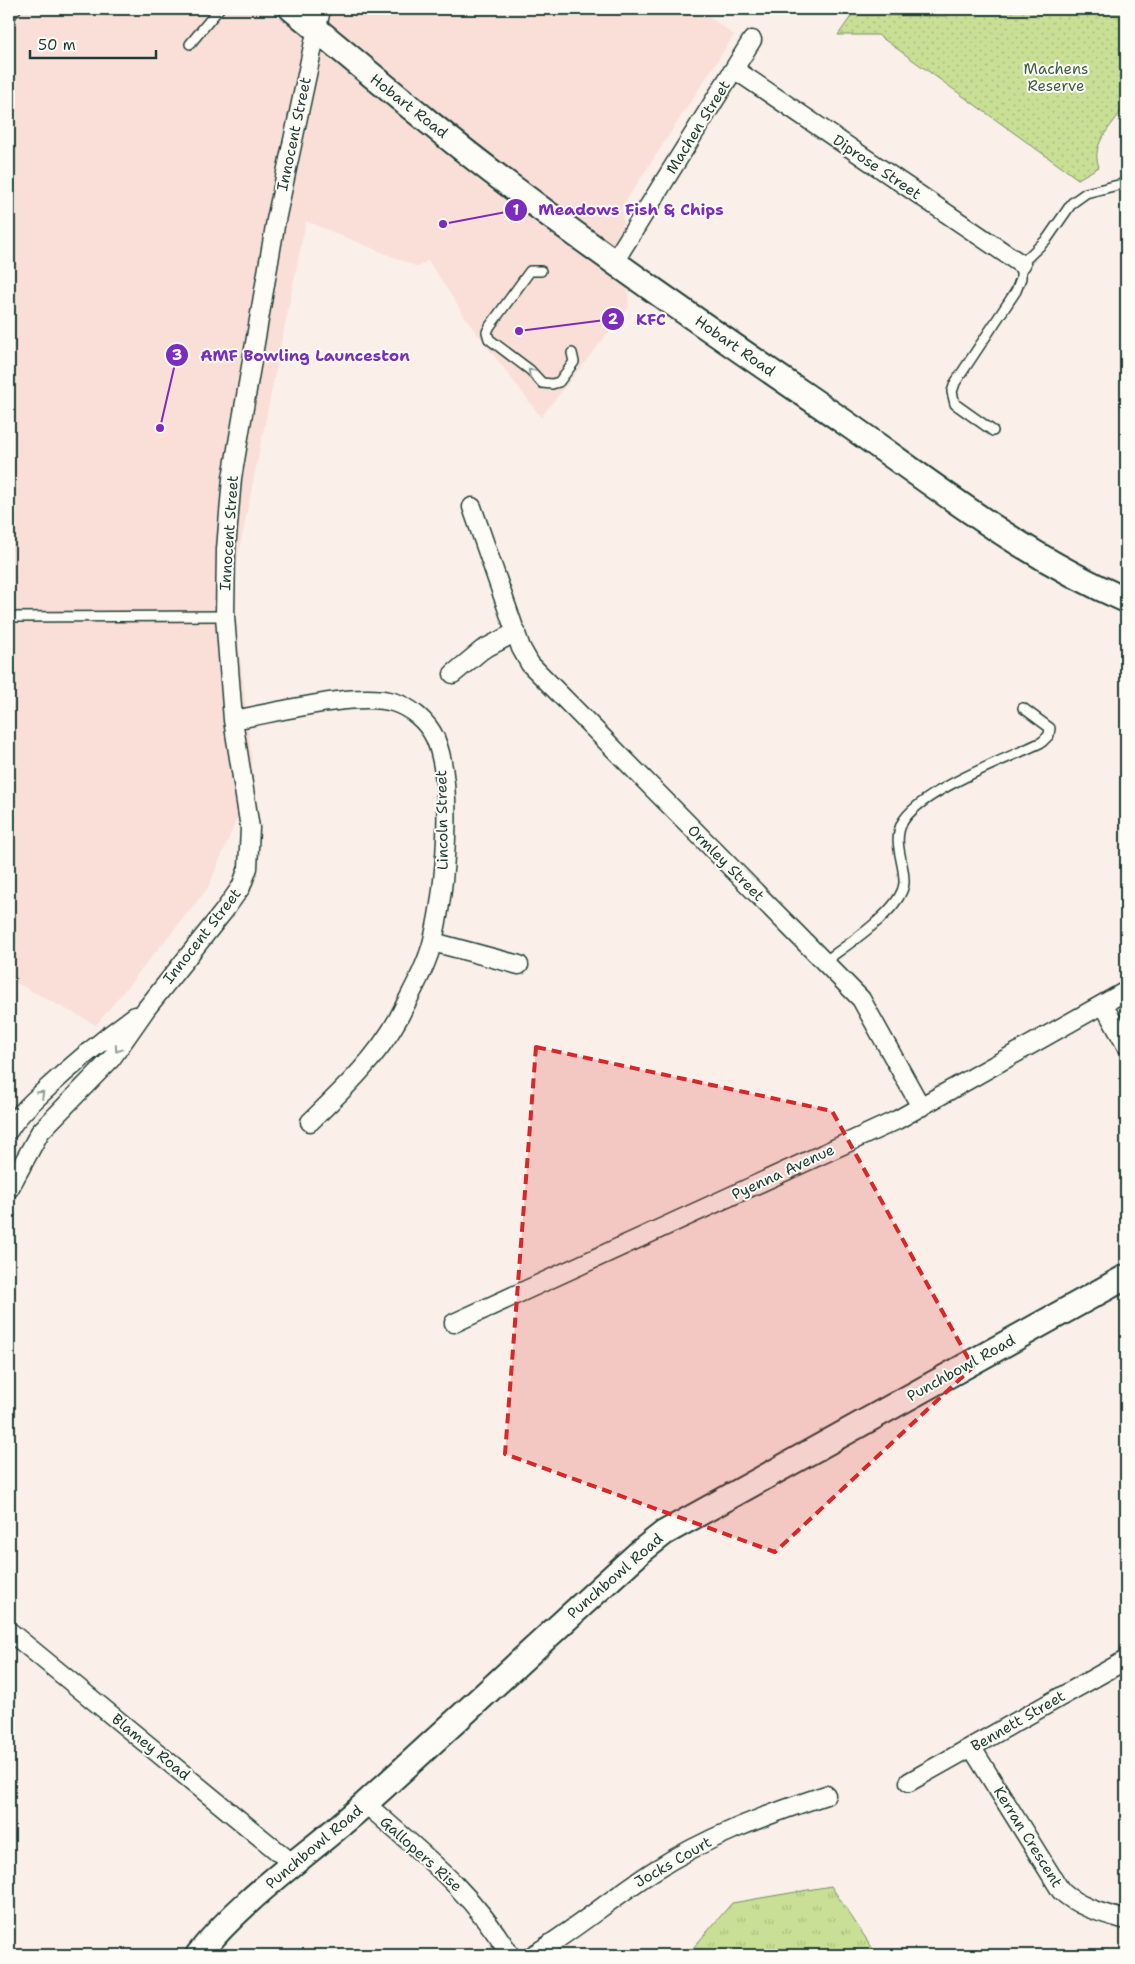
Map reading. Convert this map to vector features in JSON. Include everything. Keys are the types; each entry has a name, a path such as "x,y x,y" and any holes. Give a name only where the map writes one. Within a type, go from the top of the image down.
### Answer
{"street":[{"name":"Hobart Road","path":"292,9 319,19 354,62 514,189 614,262 1014,542 1082,581 1126,600"},
{"name":"Innocent Street","path":"9,1189 21,1163 40,1132 112,1059 146,1009 224,911 241,887 248,868 250,828 233,720 225,616 226,549 235,458 276,220 319,19"},
{"name":"Machen Street","path":"614,262 752,40"},
{"name":"Diprose Street","path":"734,69 1021,264"},
{"name":"Ormley Street","path":"472,507 521,648 530,664 861,999 920,1107"},
{"path":"453,674 482,650 516,632"},
{"name":"Lincoln Street","path":"233,720 352,699 375,697 395,702 412,711 425,723 434,737 440,753 445,804 446,844 442,893 433,942 397,1021 372,1057 310,1122"},
{"path":"433,942 519,965"},
{"name":"Pyenna Avenue","path":"454,1323 920,1107 1126,991"},
{"path":"1103,1004 1126,1045"},
{"name":"Innocent Street","path":"9,1130 28,1106 91,1048 146,1009"},
{"name":"Punchbowl Road","path":"198,1955 228,1922 293,1864 366,1804 633,1558 664,1533 1126,1277"},
{"name":"Blamey Road","path":"9,1631 293,1864"},
{"name":"Bennett Street","path":"909,1782 1126,1660"},
{"name":"Kerran Crescent","path":"972,1748 1060,1891 1080,1905 1126,1920"},
{"name":"Jocks Court","path":"533,1955 652,1872 696,1846 764,1816 826,1795"},
{"name":"Gallopers Rise","path":"366,1804 451,1878 483,1914 510,1955"}],"lane":[{"path":"9,18 16,9"},
{"path":"190,44 219,9"},
{"path":"993,430 958,408 953,400 952,392 955,383 1016,290 1021,278 1021,264 1047,239 1072,203 1086,193 1126,183"},
{"path":"541,271 530,272 490,326 487,332 489,339 530,370 542,383 552,384 559,382 574,362 572,353"},
{"path":"9,617 225,616"},
{"path":"824,962 860,936 898,897 904,882 899,834 902,824 921,802 1042,742 1050,735 1050,728 1023,708"}],"highlighted area":[{"path":"536,1047 832,1111 973,1367 775,1552 505,1454"}],"shaded area":[{"path":"9,9 699,9 734,35 622,207 629,307 541,417 469,323 428,260 418,267 306,221 232,586 254,778 208,888 96,1025 9,979"}],"green space":[{"name":"Machens Reserve","path":"951,9 1126,9 1128,72 1126,102 1101,141 1097,158 1099,167 1078,179 878,35 838,35 852,15 946,16"},
{"path":"831,1886 877,1955 687,1955 732,1903"}],"place":[{"name":"Meadows Fish & Chips","path":"443,224"},
{"name":"KFC","path":"519,331"},
{"name":"AMF Bowling Launceston","path":"160,428"}]}
